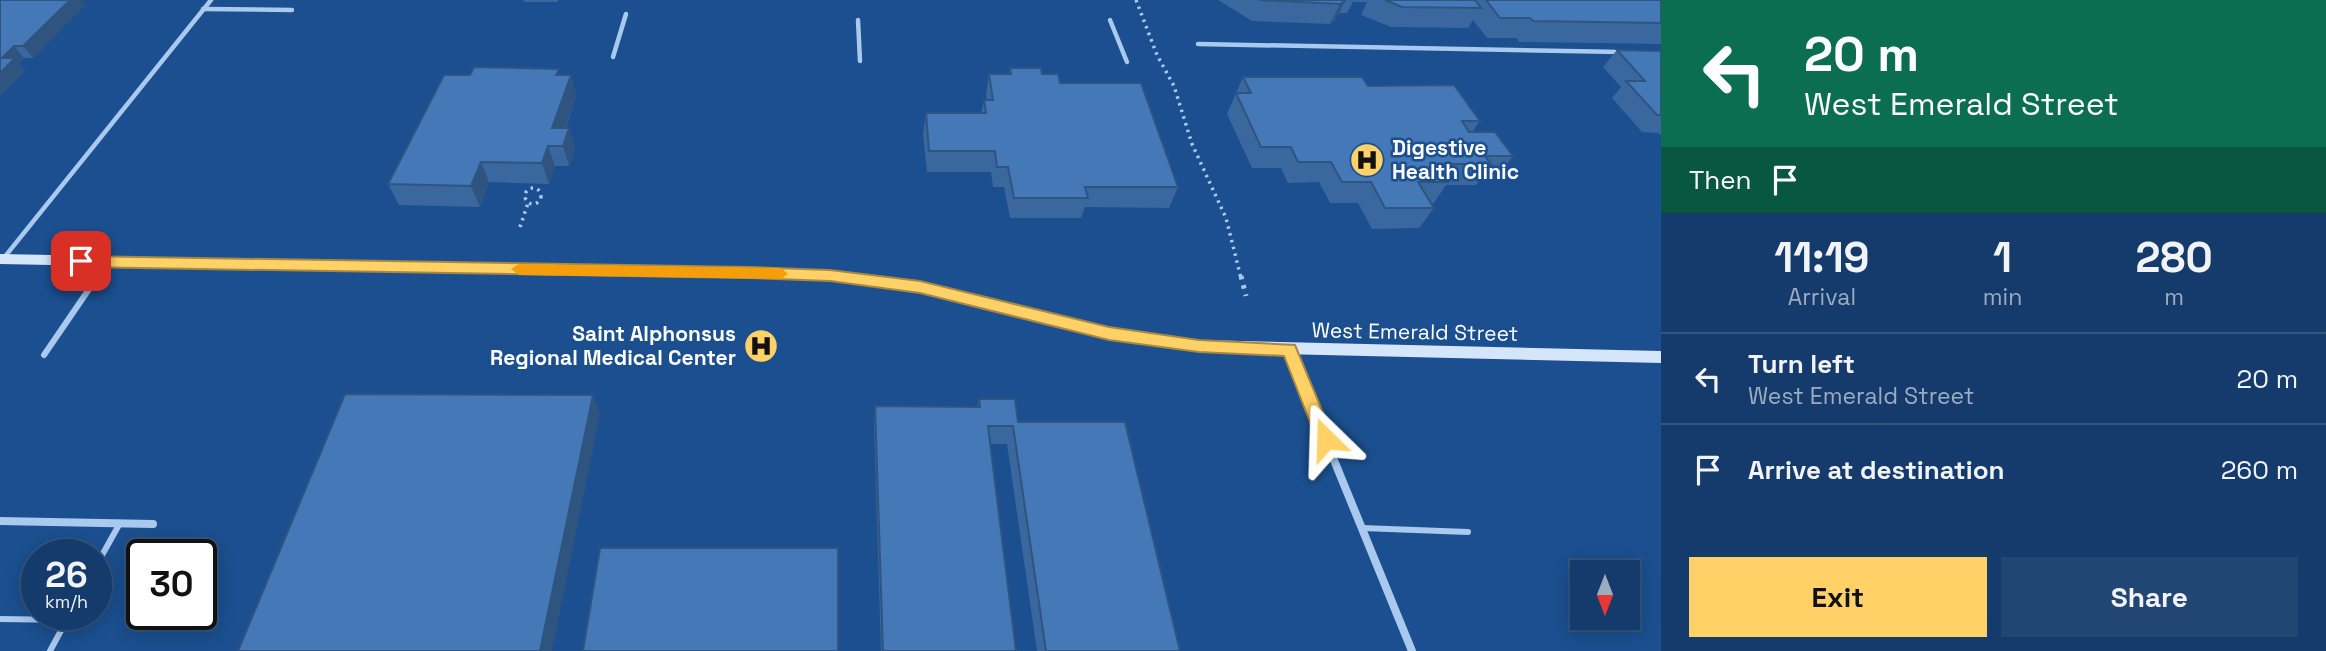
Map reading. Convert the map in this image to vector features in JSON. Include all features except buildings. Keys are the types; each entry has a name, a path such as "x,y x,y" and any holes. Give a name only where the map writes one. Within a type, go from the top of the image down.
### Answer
{"main road":[{"name":"West Emerald Street","path":"2,259 830,275 920,287 1109,334 1199,346 1661,358"}],"street":[{"path":"1289,350 1412,651"},
{"path":"0,521 153,524"}],"lane":[{"path":"2,259 211,0"},
{"path":"204,9 292,10"},
{"path":"613,57 625,14"},
{"path":"858,20 860,61"},
{"path":"1110,20 1127,62"},
{"path":"1198,44 1634,52"},
{"path":"44,355 107,262"},
{"path":"111,539 120,523"},
{"path":"1362,528 1468,532"},
{"path":"0,619 21,618"},
{"path":"50,651 61,630"}],"path":[{"path":"1136,0 1157,55 1174,86 1192,144 1226,218 1246,296"},
{"path":"534,190 543,192 540,200 528,203 523,198 525,193 534,190"},
{"path":"520,227 528,203"}],"slow traffic":[{"path":"519,269 781,274"}],"place":[{"name":"Digestive Health Clinic","path":"1367,160"},
{"name":"Saint Alphonsus Regional Medical Center","path":"761,346"}],"route":[{"path":"81,261 830,275 920,287 1109,334 1199,346 1289,350 1326,439"}]}
